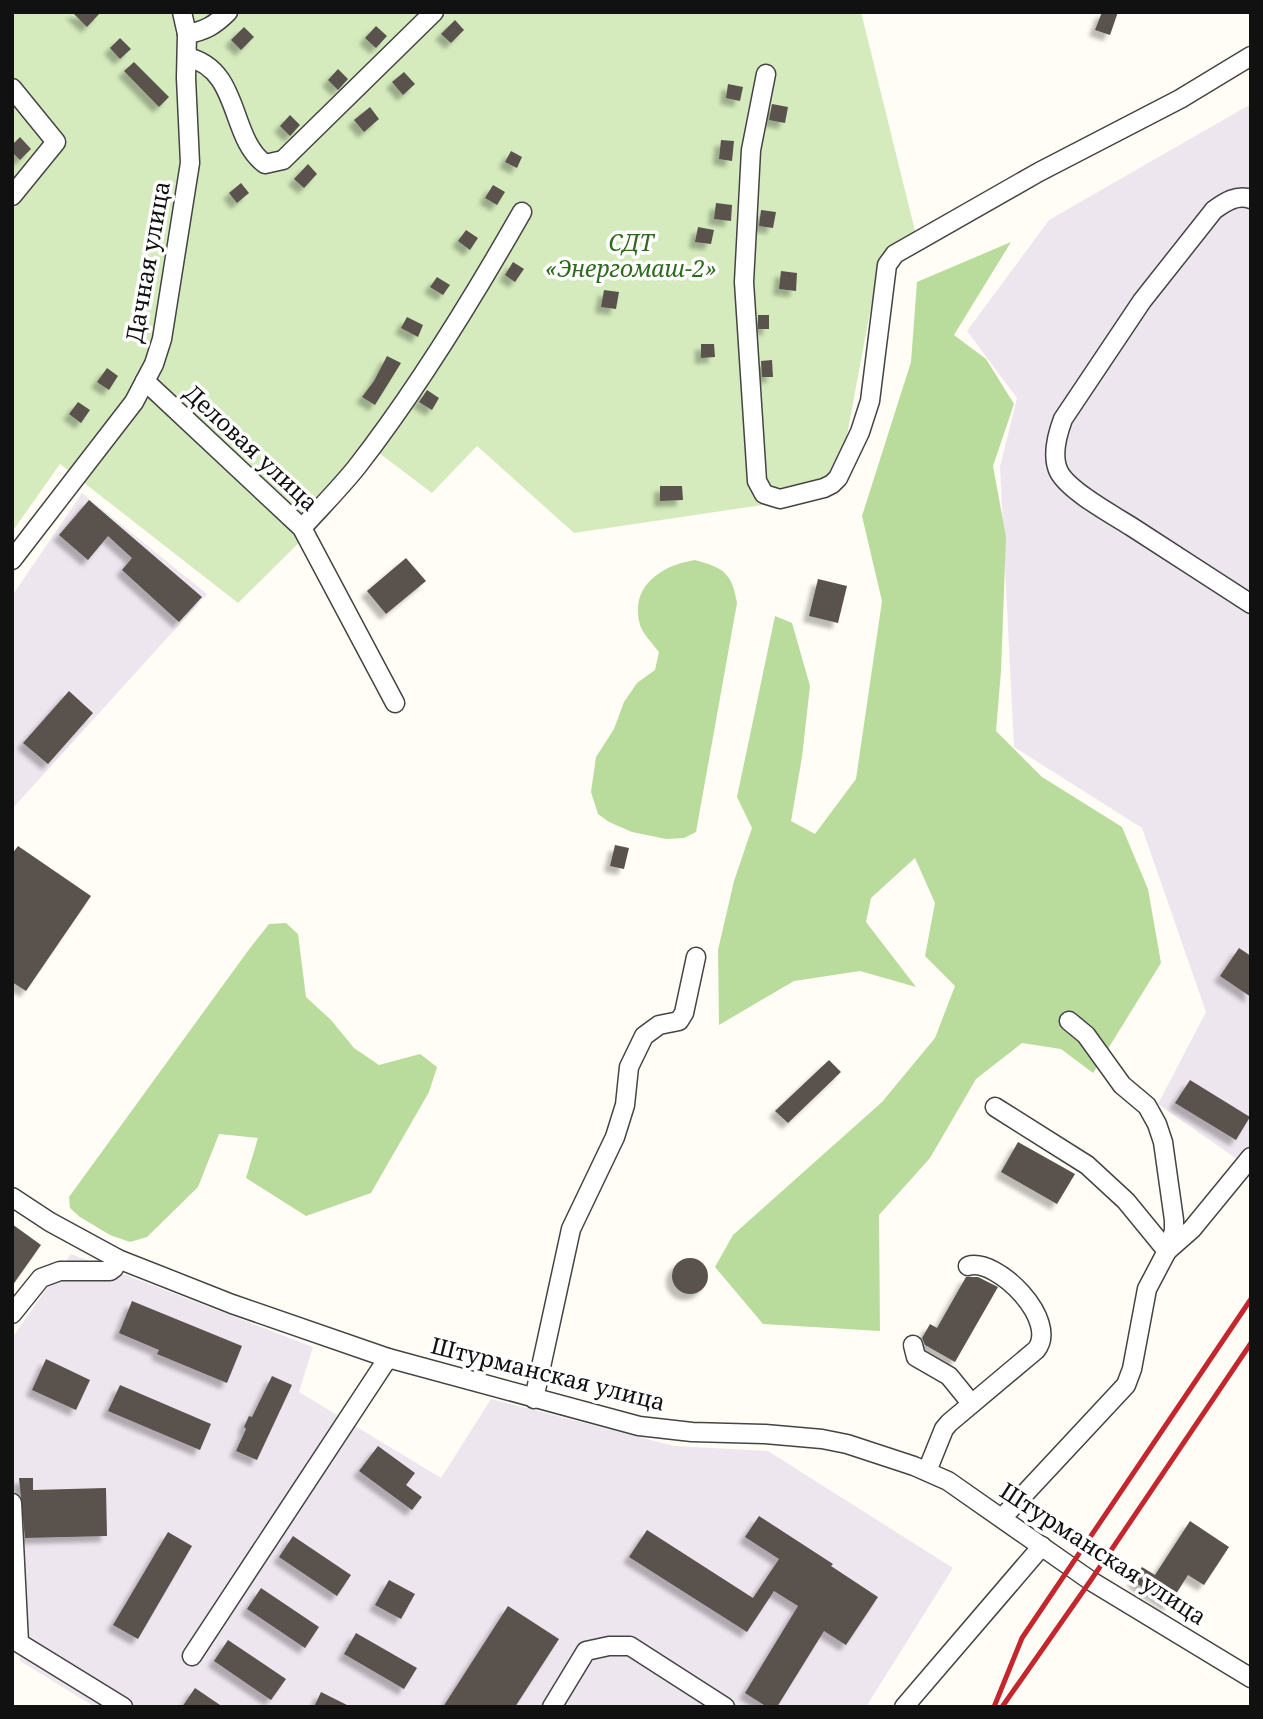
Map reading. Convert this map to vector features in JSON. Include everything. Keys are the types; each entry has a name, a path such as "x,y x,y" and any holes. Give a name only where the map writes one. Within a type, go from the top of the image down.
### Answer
{"street":[{"name":"Дачная улица","path":"12,560 134,402 162,339 190,163 187,34 182,12"},
{"path":"187,34 214,26 228,12"},
{"path":"187,57 201,60 218,75 254,154 265,164 276,163 434,12"},
{"path":"766,74 751,150 744,282 755,466 760,489 764,494 780,499 832,484 838,478 860,432 870,401 887,265 895,254 1039,173 1180,99 1251,56"},
{"path":"12,88 56,142 12,196"},
{"path":"1251,199 1244,197 1229,200 1214,210 1142,301 1063,419 1058,433 1056,463 1060,474 1069,484 1097,505 1251,604"},
{"path":"302,528 355,469 402,404 488,271 522,212"},
{"name":"Деловая улица","path":"145,382 302,528 394,704"},
{"path":"534,1398 571,1229 615,1138 625,1105 629,1067 644,1036 659,1025 679,1021 684,1013 695,957"},
{"path":"1002,1518 1126,1385 1132,1368 1147,1289 1174,1231 1163,1142 1157,1124 1147,1105 1112,1075 1086,1035 1069,1021"},
{"path":"995,1107 1087,1165 1126,1201 1167,1251"},
{"path":"1167,1251 1192,1229 1251,1157"},
{"name":"Штурманская улица","path":"12,1197 50,1222 118,1259 232,1304 388,1359 652,1428 822,1439 883,1455 927,1471 948,1481 1091,1581 1251,1678"},
{"path":"12,1314 41,1278 60,1271 110,1271 118,1259"},
{"path":"927,1471 944,1429 971,1403 1036,1350 1042,1336 1039,1320 1013,1284 981,1265 968,1266"},
{"path":"913,1345 916,1357 949,1376 971,1403"},
{"path":"192,1656 388,1359"},
{"path":"12,1503 19,1643 123,1707"},
{"path":"904,1707 1042,1546"},
{"path":"552,1707 586,1651 609,1646 630,1646 725,1707"}],"shaded area":[{"path":"1251,104 1251,1169 1158,1104 1206,1012 1142,828 1014,747 1000,467 1017,398 967,331 1049,220"},
{"path":"82,493 207,594 12,809 12,596"},
{"path":"71,1254 313,1347 299,1392 441,1478 491,1399 674,1446 768,1451 953,1568 866,1707 95,1707 20,1661 12,1503 12,1338"}],"green space":[{"name":"СДТ «Энергомаш-2»","path":"12,12 861,12 919,247 878,269 836,494 574,533 477,446 432,493 379,453 320,522 238,603 60,464 12,532"},
{"path":"1011,242 954,335 986,359 1014,404 993,466 1006,537 996,731 1042,777 1122,827 1148,889 1161,963 1093,1073 1061,1049 1022,1043 976,1079 930,1158 879,1215 880,1331 763,1324 715,1267 733,1235 882,1102 935,1038 955,986 925,956 935,903 915,858 871,898 866,922 916,987 860,971 794,981 719,1025 718,950 734,881 752,828 737,797 775,616 792,623 810,686 791,821 815,834 856,779 882,601 862,516 911,362 917,282"},
{"path":"695,560 725,573 737,603 696,832 684,838 666,839 632,832 609,822 598,814 591,792 596,757 614,729 624,702 637,683 655,670 659,652 641,628 639,599 651,580 660,572"},
{"path":"286,923 298,934 306,997 331,1020 354,1048 379,1065 420,1054 437,1067 429,1092 371,1193 306,1216 246,1178 258,1138 219,1134 198,1187 147,1237 130,1242 110,1235 80,1217 70,1208 69,1197 269,924"}],"building":[{"path":"72,12 101,12 87,27"},
{"path":"1102,12 1118,12 1110,35 1095,30"},
{"path":"455,20 464,30 451,43 441,34"},
{"path":"376,26 387,36 376,48 365,38"},
{"path":"244,27 254,37 241,50 231,40"},
{"path":"120,38 131,49 120,59 110,48"},
{"path":"134,62 169,97 159,107 124,71"},
{"path":"338,69 348,79 338,90 328,80"},
{"path":"404,72 415,84 403,95 392,82"},
{"path":"728,84 743,87 740,101 726,98"},
{"path":"772,104 788,107 785,123 769,120"},
{"path":"370,107 379,119 364,132 354,120"},
{"path":"290,115 300,125 290,136 280,126"},
{"path":"20,137 31,149 20,160 12,152 12,145"},
{"path":"721,140 734,141 732,161 719,159"},
{"path":"511,151 522,157 517,168 505,162"},
{"path":"308,164 317,174 304,188 294,179"},
{"path":"241,183 249,193 237,203 229,193"},
{"path":"493,185 505,192 497,205 485,198"},
{"path":"716,203 732,205 731,221 714,219"},
{"path":"761,210 776,212 773,228 759,226"},
{"path":"698,227 714,230 711,244 695,242"},
{"path":"466,230 478,238 470,250 458,241"},
{"path":"513,262 524,269 515,282 505,275"},
{"path":"781,271 797,273 796,291 779,289"},
{"path":"437,277 450,285 443,295 430,287"},
{"path":"604,290 619,292 616,309 601,307"},
{"path":"758,315 769,315 769,329 758,329"},
{"path":"407,317 423,325 418,337 401,328"},
{"path":"701,344 714,344 715,357 701,358"},
{"path":"387,356 401,363 375,405 362,397"},
{"path":"772,360 773,377 762,377 761,361"},
{"path":"107,368 118,376 109,390 97,382"},
{"path":"427,390 439,398 432,410 419,402"},
{"path":"78,402 90,410 81,423 69,414"},
{"path":"660,486 682,486 683,500 660,501"},
{"path":"89,500 202,597 179,622 122,570 132,558 108,536 88,560 59,535"},
{"path":"406,558 426,581 386,614 367,591"},
{"path":"818,579 847,586 838,623 809,616"},
{"path":"69,691 93,713 48,764 23,743"},
{"path":"615,845 629,848 624,869 610,866"},
{"path":"18,846 91,896 26,991 12,982 12,854"},
{"path":"1239,948 1251,956 1251,997 1220,976"},
{"path":"829,1060 841,1072 788,1123 775,1111"},
{"path":"1190,1080 1250,1117 1236,1140 1175,1103"},
{"path":"1018,1142 1075,1174 1057,1204 1001,1172"},
{"path":"12,1224 41,1245 12,1286"},
{"path":"690,1258 702,1264 708,1276 702,1288 690,1294 678,1288 672,1276 678,1264"},
{"path":"966,1277 978,1277 998,1287 955,1362 925,1345 922,1338 930,1324 937,1328"},
{"path":"132,1301 242,1346 227,1383 157,1354 159,1350 119,1333"},
{"path":"46,1359 90,1380 76,1410 32,1390"},
{"path":"272,1376 292,1385 257,1460 236,1451 249,1416 252,1417"},
{"path":"120,1385 211,1424 200,1450 108,1411"},
{"path":"378,1446 415,1473 406,1485 422,1497 412,1510 359,1471"},
{"path":"19,1478 33,1478 33,1490 106,1488 107,1536 25,1538"},
{"path":"759,1516 878,1597 846,1645 824,1631 777,1707 767,1707 745,1693 798,1606 774,1591 747,1632 629,1557 647,1530 753,1598 779,1559 745,1537"},
{"path":"1190,1521 1229,1547 1204,1585 1188,1575 1169,1605 1133,1581 1142,1567 1155,1575"},
{"path":"168,1532 192,1546 138,1639 113,1625"},
{"path":"293,1536 351,1575 337,1596 279,1557"},
{"path":"389,1580 415,1594 401,1619 375,1605"},
{"path":"261,1588 319,1627 305,1648 247,1609"},
{"path":"508,1606 559,1639 515,1707 443,1707"},
{"path":"356,1633 417,1668 404,1689 344,1654"},
{"path":"228,1640 286,1679 271,1700 214,1661"},
{"path":"195,1688 223,1707 182,1707"},
{"path":"321,1692 351,1707 314,1707"}],"railway":[{"path":"994,1707 1022,1638 1251,1299"},
{"path":"1002,1707 1251,1343"}]}
